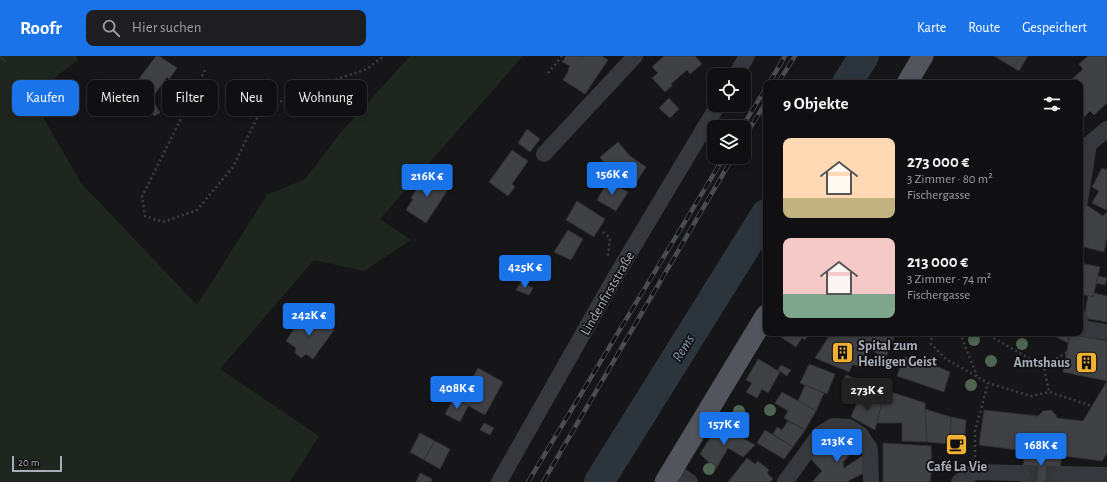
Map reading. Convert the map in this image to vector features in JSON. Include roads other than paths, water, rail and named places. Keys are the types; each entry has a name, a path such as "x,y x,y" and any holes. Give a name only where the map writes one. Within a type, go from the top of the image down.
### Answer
{"main road":[{"path":"908,80 923,56"},
{"path":"668,476 763,320"}],"street":[{"path":"544,154 635,56"},
{"path":"740,68 747,56"},
{"name":"Lindenfirststraße","path":"499,482 614,279 714,112"},
{"path":"1083,170 1085,148 1107,129"},
{"path":"1083,328 1107,332"},
{"path":"785,482 820,434 833,426 850,427 861,435 870,449 871,482"},
{"path":"959,482 974,472 1012,476"},
{"path":"1060,474 1107,475"},
{"path":"668,476 690,482"}],"waterway":[{"name":"Rems","path":"849,80 864,56"},
{"name":"Rems","path":"599,482 763,219"}],"tunnel":[{"path":"1022,473 1060,474"}],"railway":[{"path":"771,80 785,56"},
{"path":"780,80 795,56"},
{"path":"746,120 763,93"},
{"path":"751,127 763,107"},
{"path":"528,482 720,164"},
{"path":"543,482 729,164"}],"place":[{"name":"Spital zum Heiligen Geist","path":"843,353"},
{"name":"Amtshaus","path":"1086,362"},
{"name":"Café La Vie","path":"957,444"}]}
